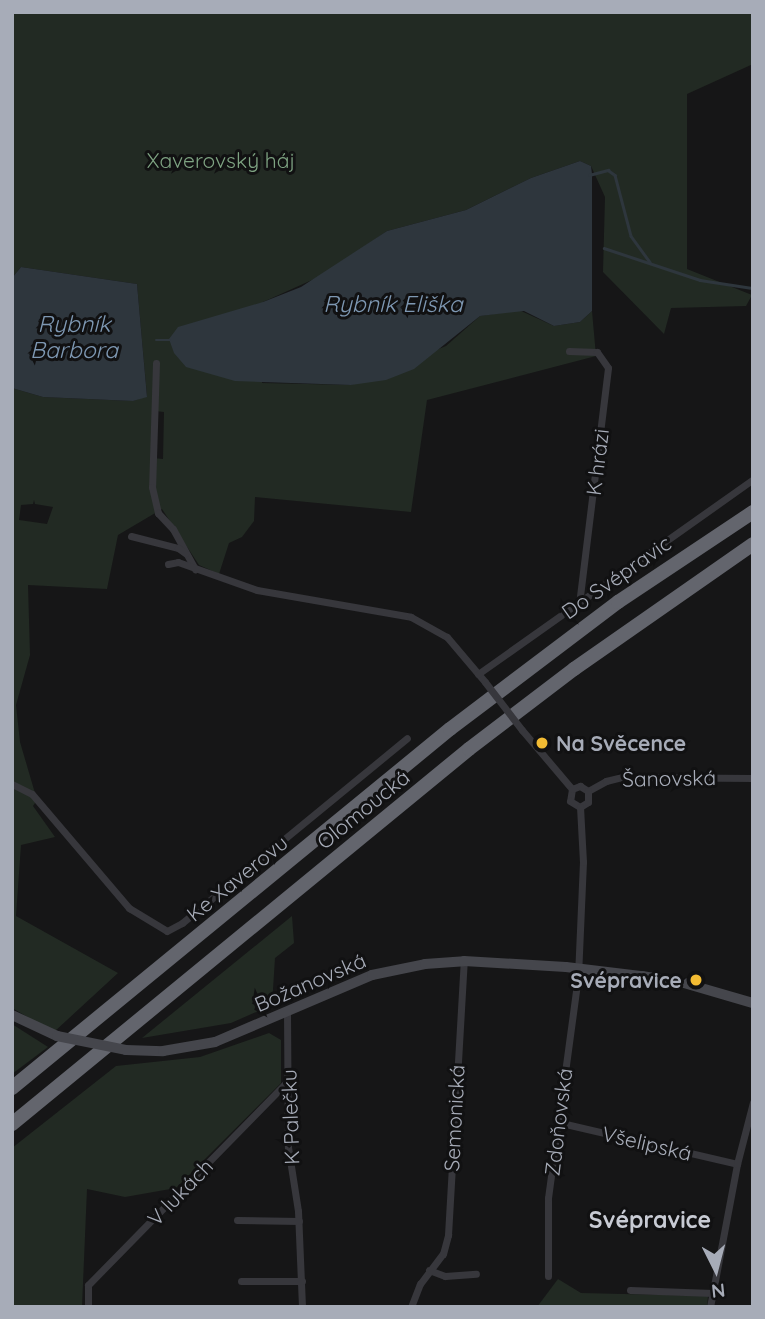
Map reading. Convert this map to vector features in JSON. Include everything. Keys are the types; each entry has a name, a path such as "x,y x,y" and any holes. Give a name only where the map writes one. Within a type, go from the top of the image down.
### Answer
{"highway":[{"name":"Olomoucká","path":"12,1088 450,729 618,602 753,512"},
{"name":"Olomoucká","path":"12,1124 479,741 574,668 753,544"}],"street":[{"name":"K hrázi","path":"569,351 597,352 608,368 579,603"},
{"path":"156,363 152,487 158,513 173,529 196,569"},
{"name":"Do Svépravic","path":"478,674 753,479"},
{"path":"131,536 178,548 188,555"},
{"path":"168,564 173,561 257,590 411,617 447,637 572,789 570,801 580,807 588,802 588,792 580,786 572,789"},
{"name":"Ke Xaverovu","path":"12,784 32,794 129,908 167,931 182,923 407,738"},
{"name":"Šanovská","path":"588,792 606,781 622,776 753,778"},
{"name":"Zdoňovská","path":"548,1276 548,1198 577,968 583,862 580,807"},
{"name":"Božanovská","path":"12,1015 57,1036 126,1051 163,1051 202,1045 238,1034 372,975 425,964 464,961 577,968 684,983 753,1003"},
{"name":"Semonická","path":"411,1307 429,1270 443,1254 448,1235 464,961"},
{"name":"K Palečku","path":"287,1012 288,1147 299,1221 302,1307"},
{"name":"V lukách","path":"88,1307 88,1285 286,1083"},
{"path":"710,1307 737,1164 753,1102"},
{"name":"Všelipská","path":"557,1122 737,1164"},
{"path":"237,1220 299,1221"},
{"path":"429,1270 445,1276 476,1273"},
{"path":"241,1281 302,1281"},
{"path":"630,1290 713,1293"}],"green space":[{"name":"Xaverovský háj","path":"12,12 753,12 753,64 687,94 687,269 752,295 746,306 671,308 664,334 603,272 605,197 591,166 580,161 531,178 466,210 387,231 323,275 263,302 262,383 351,385 446,346 480,316 519,310 554,326 580,322 592,311 596,356 427,400 411,512 255,497 254,521 242,537 229,543 219,574 199,565 162,509 118,535 107,589 28,585 30,655 16,705 20,742 37,800 33,806 55,837 21,845 16,916 118,973 54,1032 12,1008 12,388 43,397 133,401 147,396 137,284 21,267 12,278","holes":["155,411 164,412 163,459 153,458","34,500 35,504 53,507 47,524 19,520 21,505 33,504"]},
{"path":"292,916 294,943 275,958 272,1005 231,1023 142,1038"},
{"path":"12,1024 48,1047 12,1074"},
{"path":"269,1033 281,1040 281,1083 176,1188 125,1197 87,1189 82,1307 12,1307 12,1148 116,1066 200,1057"},
{"path":"558,1279 581,1293 708,1296 707,1307 537,1307"}],"water":[{"name":"Rybník Eliška","path":"580,161 591,166 592,174 592,311 580,322 554,326 524,311 480,316 414,369 386,380 351,385 235,381 186,367 174,353 169,339 178,327 263,302 301,287 387,231 466,210 531,178"},
{"name":"Rybník Barbora","path":"21,267 137,284 147,397 133,401 43,397 12,388 12,278"}],"waterway":[{"path":"589,175 608,170 615,175 631,236 650,262"},
{"path":"604,248 700,280 753,288"},
{"path":"156,340 170,340"},
{"path":"12,623 12,656"}],"place":[{"name":"Na Svěcence","path":"542,743"},
{"name":"Svépravice","path":"696,980"}],"district":[{"name":"Svépravice","path":"650,1220"}]}
